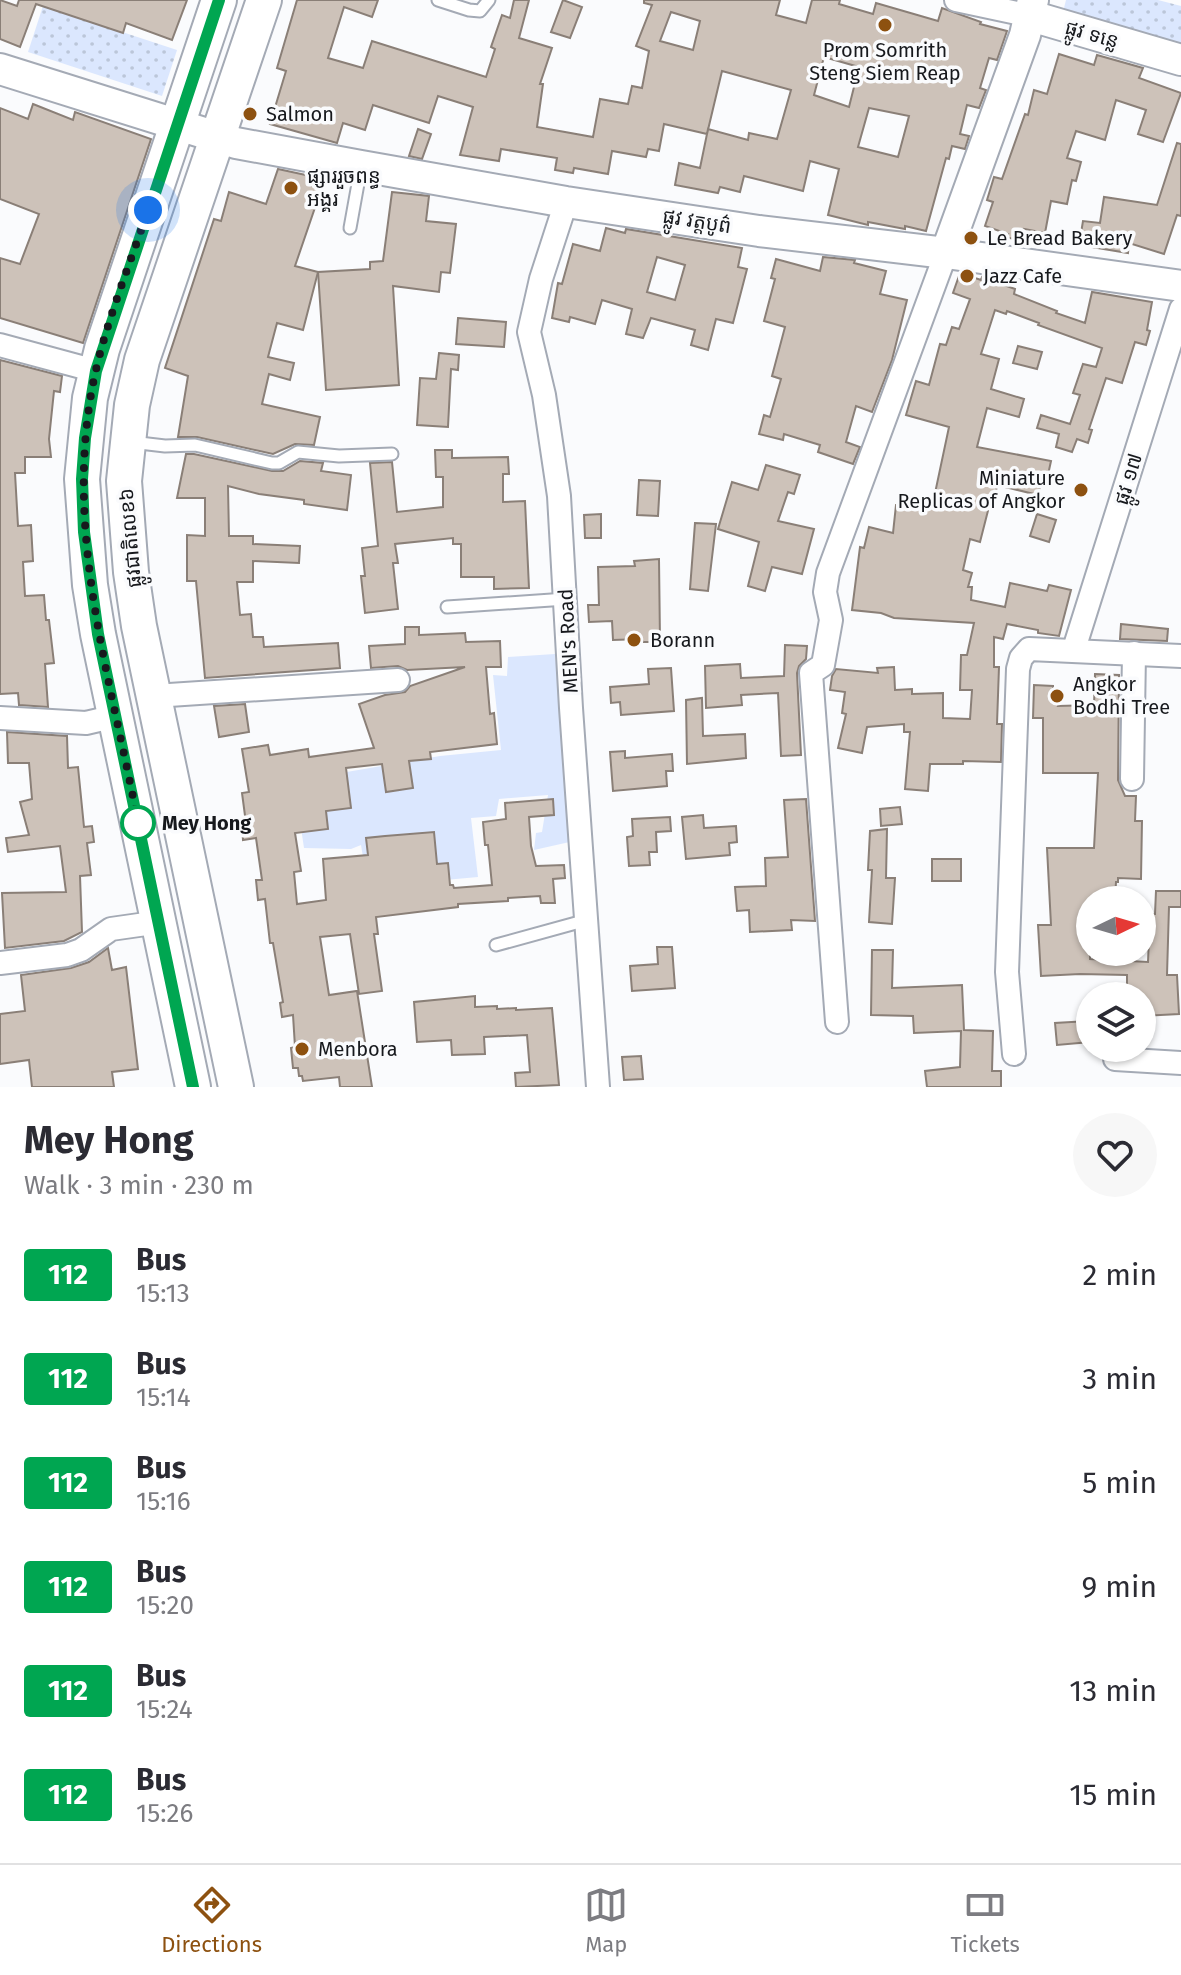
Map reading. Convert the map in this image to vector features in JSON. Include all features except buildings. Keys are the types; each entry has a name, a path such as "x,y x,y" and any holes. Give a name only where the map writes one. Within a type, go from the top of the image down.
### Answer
{"main road":[{"path":"193,1087 90,585 82,479 96,371 219,0"},
{"name":"ផ្លូវជាតិលេខ៦","path":"236,1087 139,626 131,572 124,481 127,442 142,360 264,0"}],"street":[{"name":"ផ្លូវ ទន្លេ","path":"956,0 1032,8 1181,60"},
{"path":"837,1022 811,673 823,665 831,620 825,592 828,573 1032,8"},
{"name":"ផ្លូវ វត្តបូព៌","path":"0,69 217,137 361,166 566,202 759,231 1181,286"},
{"name":"MEN's Road","path":"566,202 541,279 529,332 544,395 559,496 598,1087"},
{"name":"ផ្លូវ ១៧","path":"1074,649 1181,309"},
{"path":"0,345 96,371"},
{"path":"1014,1054 1007,972 1018,669 1021,658 1029,649 1181,656"},
{"path":"1132,779 1134,653"},
{"path":"154,696 398,680"},
{"path":"0,718 86,723 116,716"},
{"path":"0,963 67,955 81,950 111,929 160,922"},
{"path":"1156,1061 1181,1063"}],"lane":[{"path":"438,0 480,11 489,0"},
{"path":"350,228 361,166"},
{"path":"127,442 195,445 272,463 279,463 298,452 339,456 392,454"},
{"path":"447,607 566,599"},
{"path":"496,945 587,920"}],"shaded area":[{"path":"1066,0 1158,0 1181,6 1181,45 1063,12"},
{"path":"43,6 177,50 162,96 28,52"},
{"path":"555,654 574,841 534,850 536,833 542,832 548,795 499,799 496,816 471,818 478,877 368,887 361,845 351,849 304,848 294,781 440,756 501,750 493,675 507,676 508,657"}],"bus line":[{"name":"112","path":"193,1087 98,634 84,532 82,479 90,398 96,371 219,0"}],"place":[{"name":"Prom Somrith Steng Siem Reap","path":"885,25"},
{"name":"Salmon","path":"250,114"},
{"name":"ផ្សាររួចពន្ធ អង្គរ","path":"291,188"},
{"name":"Le Bread Bakery","path":"971,238"},
{"name":"Jazz Cafe","path":"967,276"},
{"name":"Miniature Replicas of Angkor","path":"1081,490"},
{"name":"Borann","path":"634,640"},
{"name":"Angkor Bodhi Tree","path":"1057,696"},
{"name":"Mey Hong","path":"138,823"},
{"name":"Menbora","path":"302,1049"}],"route":[{"path":"138,823 90,585 82,479 90,398 96,371 148,210"}]}
